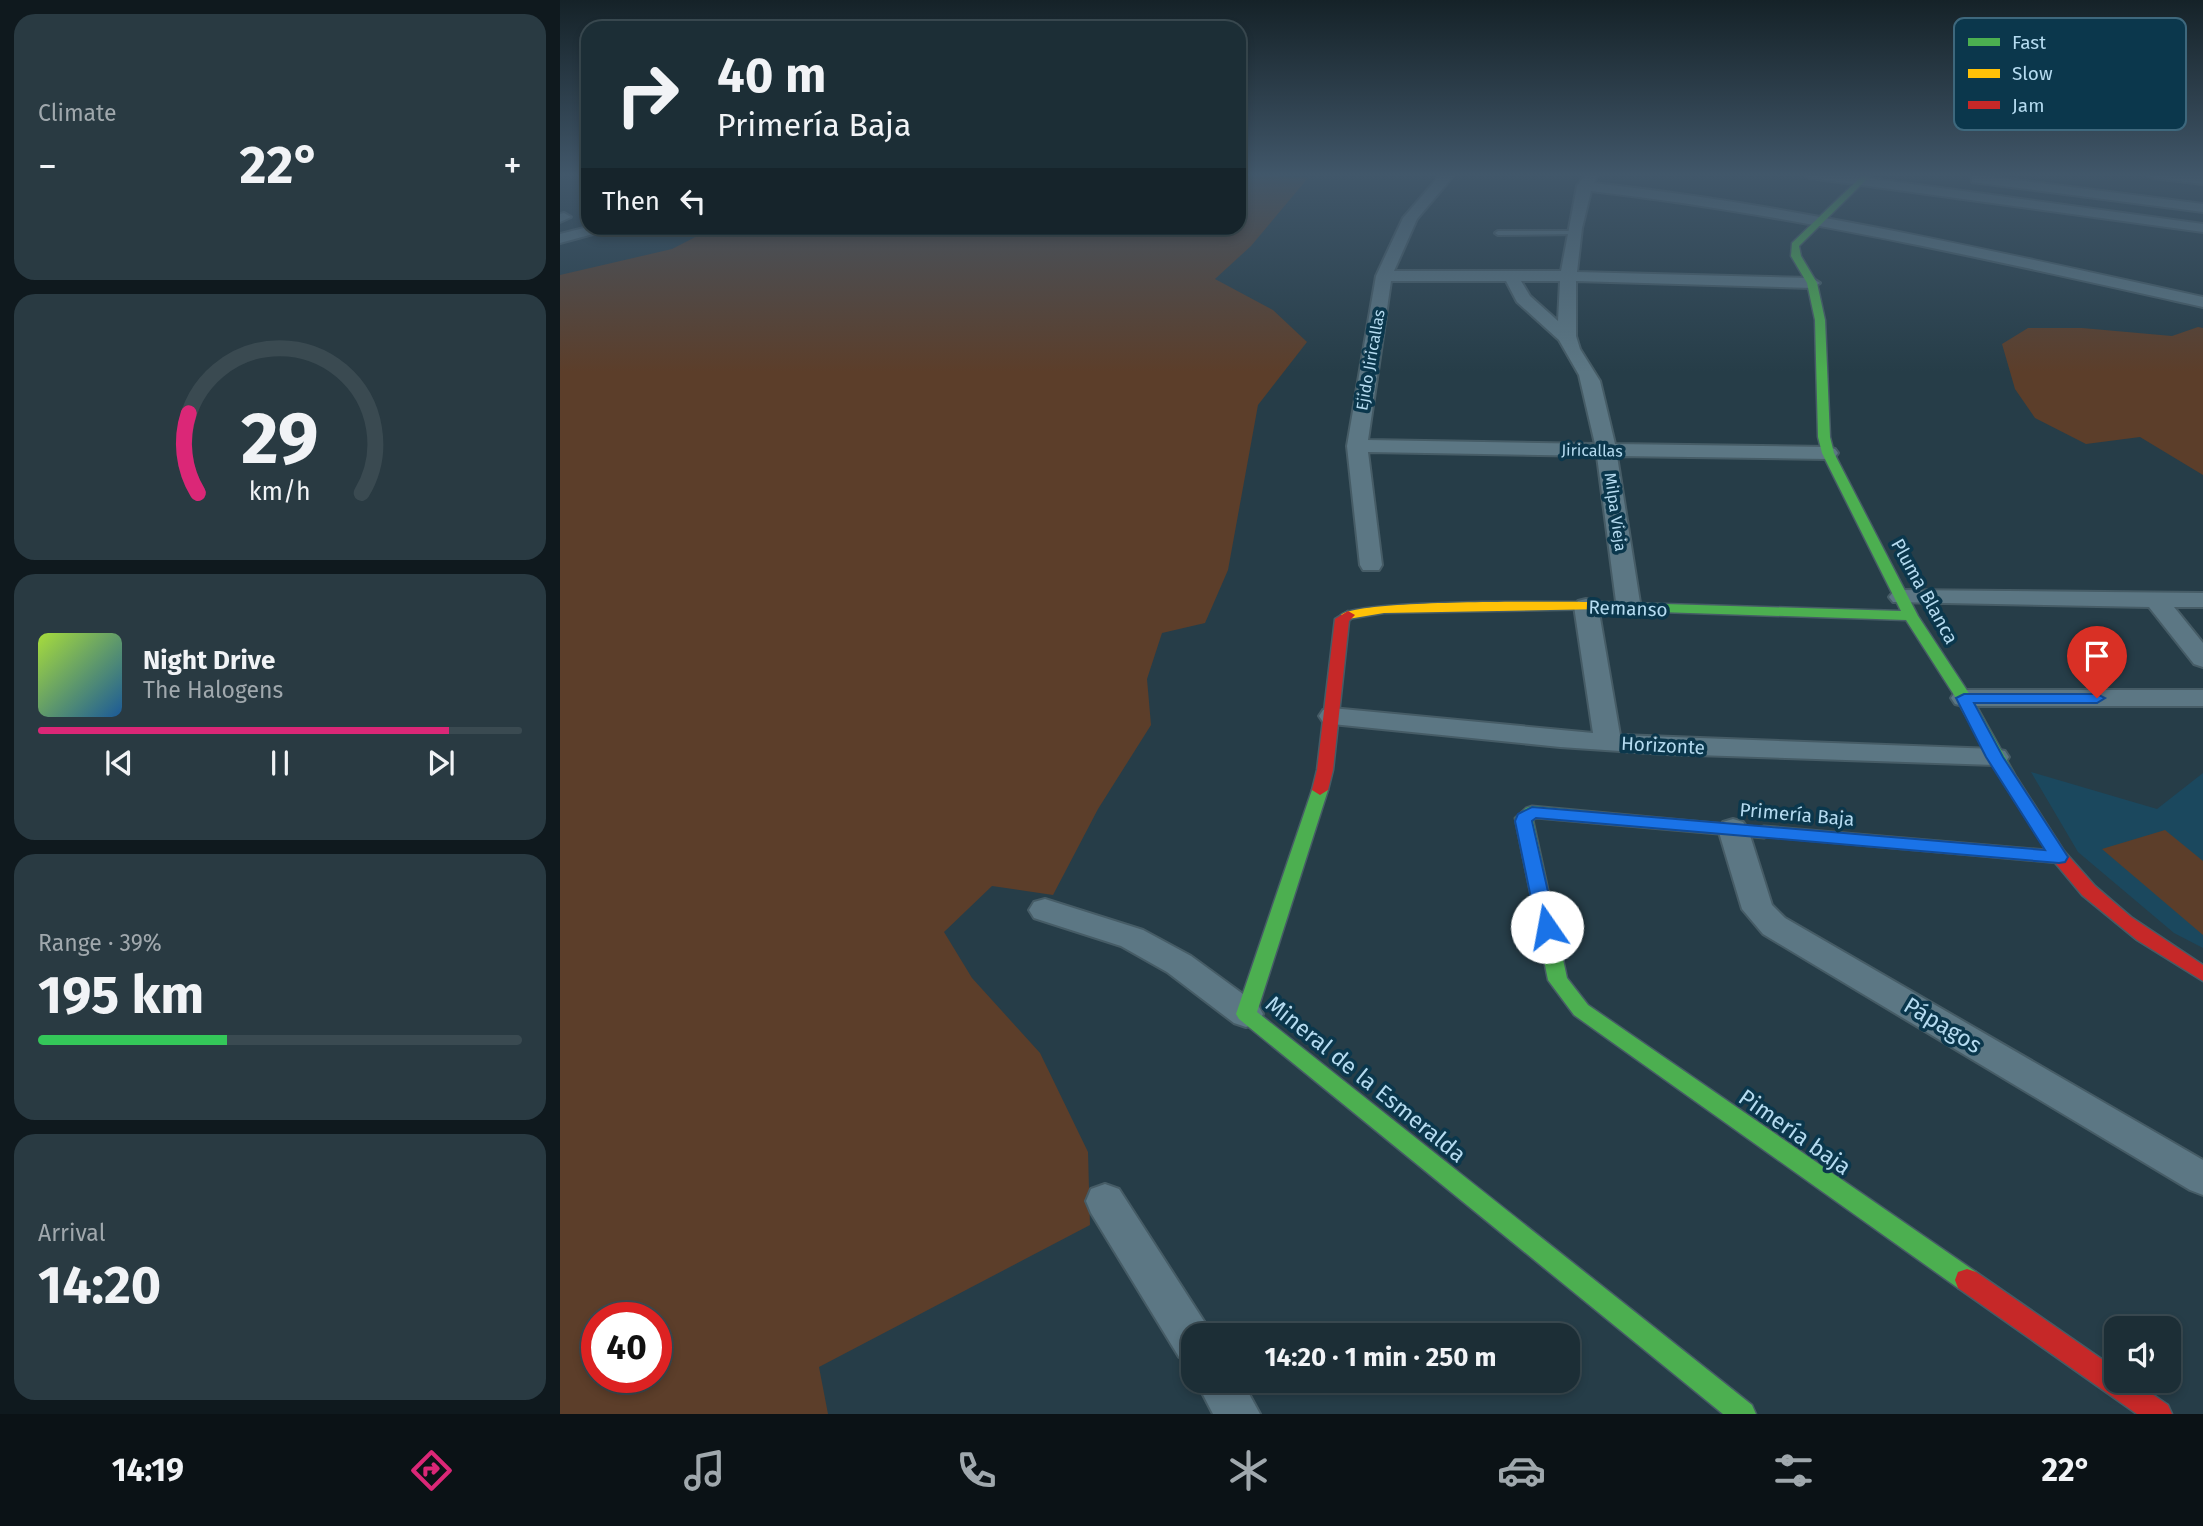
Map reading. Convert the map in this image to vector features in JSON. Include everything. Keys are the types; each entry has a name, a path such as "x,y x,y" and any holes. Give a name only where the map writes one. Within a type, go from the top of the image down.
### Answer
{"street":[{"name":"Ejido Jiricallas","path":"1371,565 1357,446 1384,276 1400,240"},
{"path":"1567,338 1573,240"},
{"name":"Pluma Blanca","path":"1800,240 1795,245 1796,256 1812,283 1820,320 1824,437 1828,453 1906,606 1964,698 1995,757 2037,815 2059,857 2110,911 2135,931 2203,974"},
{"path":"1909,240 2203,302"},
{"path":"1384,276 1570,276 1812,283"},
{"name":"Milpa Vieja","path":"1511,276 1523,299 1567,338 1592,383 1608,450 1629,609"},
{"name":"Jiricallas","path":"1357,446 1828,453"},
{"path":"2156,600 2203,659"},
{"name":"Remanso","path":"1345,615 1384,609 1906,606 2203,600"},
{"path":"1586,606 1608,742"},
{"name":"Mineral de la Esmeralda","path":"1345,615 1342,619 1325,770 1315,811 1246,1014 1743,1414"},
{"path":"1964,698 2203,698"},
{"name":"Horizonte","path":"1332,716 1608,742 1995,757"},
{"name":"Primería Baja","path":"1532,812 2059,857"},
{"name":"Pimería baja","path":"1532,812 1524,821 1559,979 1581,1010 2159,1414"},
{"name":"Pápagos","path":"1733,830 1758,909 1774,926 2203,1179"},
{"path":"1045,910 1132,938 1179,964 1246,1014"},
{"path":"1105,1201 1181,1323"},
{"path":"1225,1393 1238,1414"}],"shaded area":[{"path":"690,240 1256,240 1215,279 1273,310 1307,342 1258,405 1228,570 1205,623 1162,633 1147,679 1151,725 1098,809 1053,895 992,886 944,932 972,978 1040,1053 1088,1152 1090,1225 819,1367 828,1414 560,1414 560,275 672,249"},
{"path":"2198,327 2203,328 2203,475 2140,437 2086,444 2035,418 2015,389 2002,344 2028,328 2082,328 2172,336"},
{"path":"2031,772 2157,809 2203,773 2203,948 2174,933 2078,852"},
{"path":"2165,830 2203,861 2203,935 2102,849"}],"traffic: fast":[{"path":"1800,240 1795,245 1796,256 1812,283 1820,320 1824,437 1828,453 1911,616 1964,698 2011,782"},
{"path":"1599,606 1911,616"},
{"path":"1320,790 1246,1014 1743,1414"},
{"path":"1764,832 1532,812 1524,818 1558,980 1581,1010 1967,1280"}],"traffic: slow":[{"path":"1348,615 1384,609 1599,606"},
{"path":"1764,832 2059,857"}],"traffic: jam":[{"path":"1320,790 1325,770 1342,619 1348,615"},
{"path":"2011,782 2058,855 2089,891 2124,922 2203,974"},
{"path":"1967,1280 2159,1414"}],"route":[{"path":"1547,927 1524,821 1527,814 1532,812 2059,857 1995,757 1964,698 2097,698"}]}
